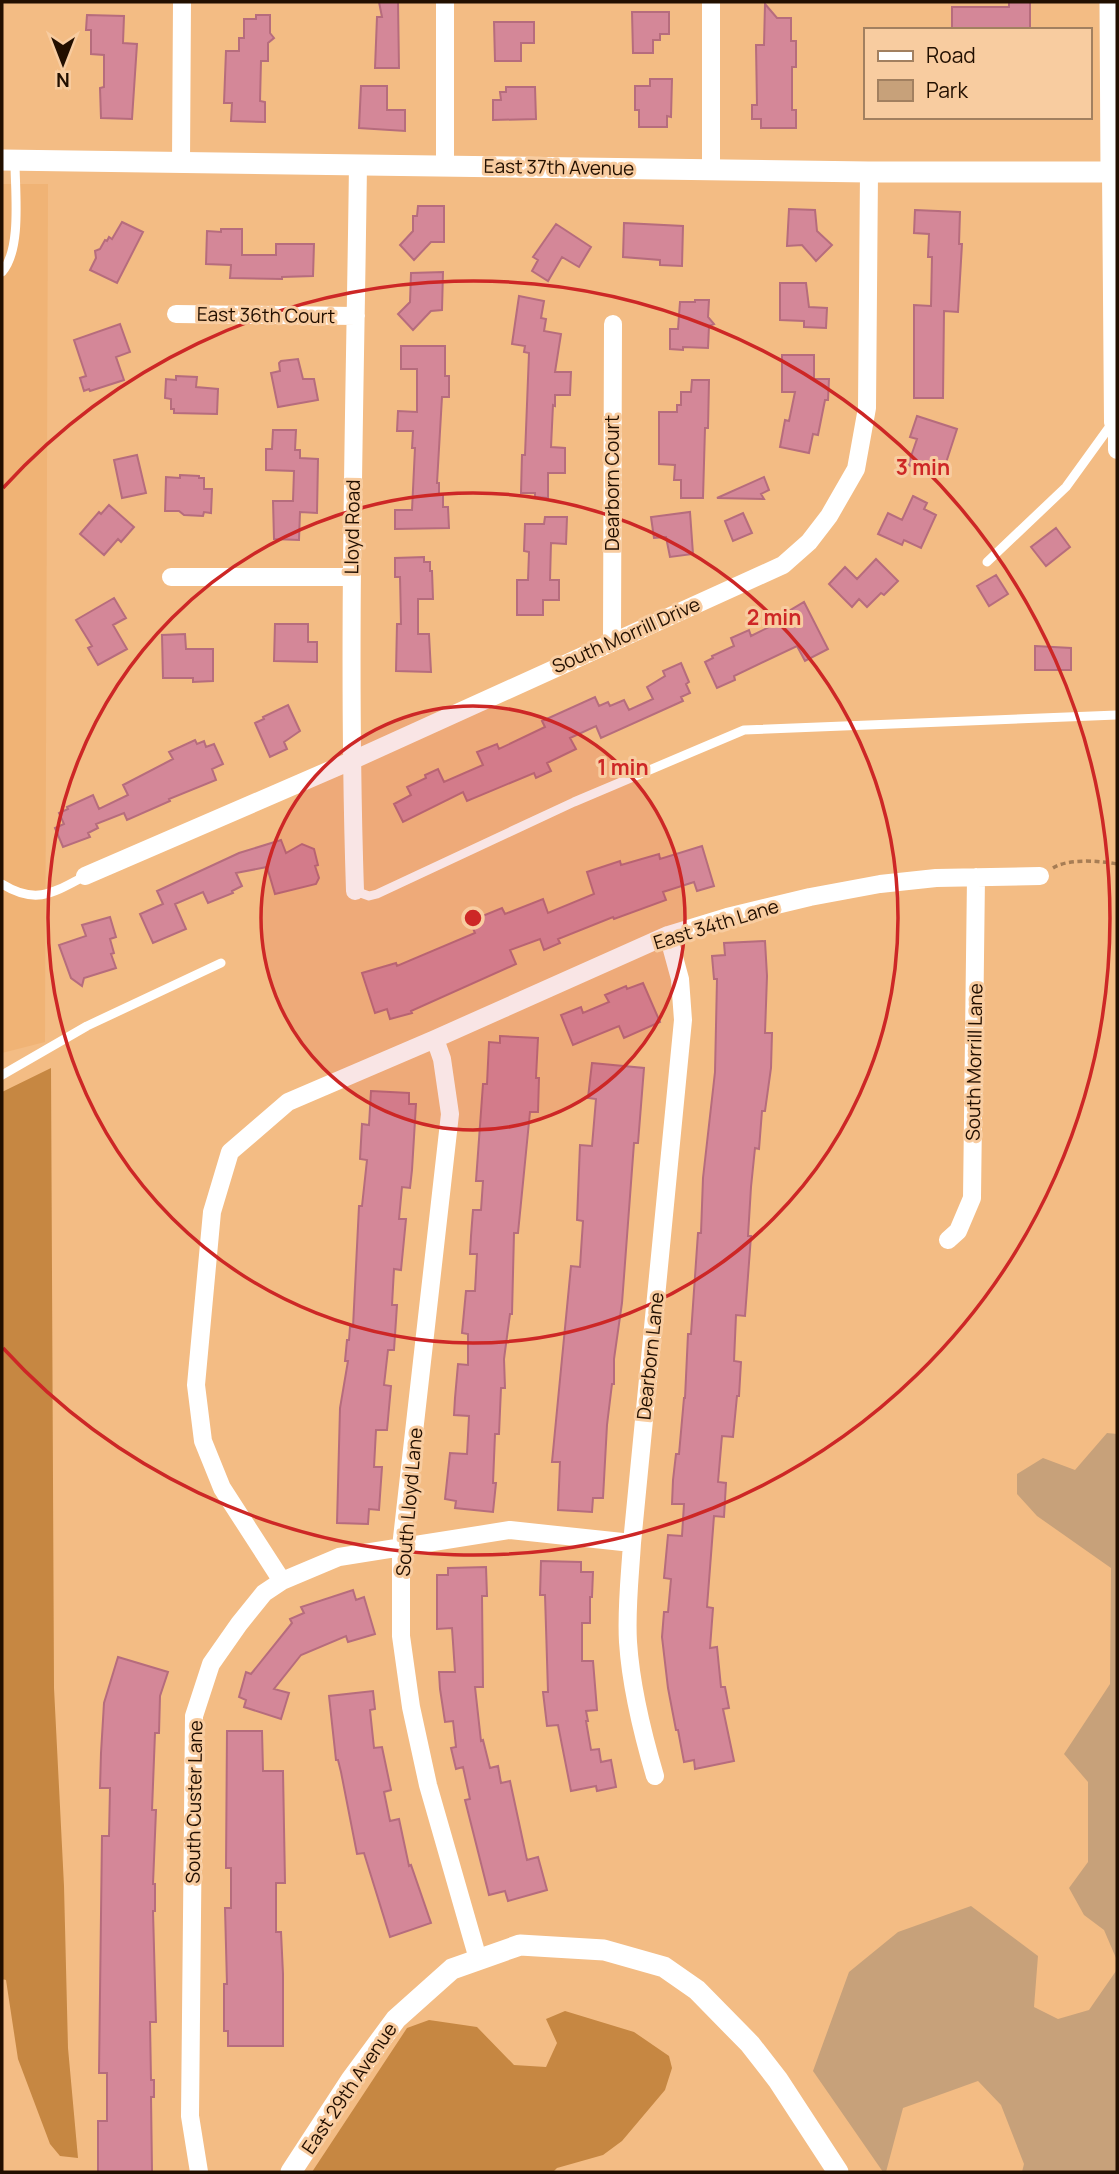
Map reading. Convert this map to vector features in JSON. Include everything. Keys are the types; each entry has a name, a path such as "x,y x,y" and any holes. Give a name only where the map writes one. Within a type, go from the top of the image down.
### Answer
{"street":[{"path":"181,162 182,2"},
{"path":"445,2 445,164"},
{"path":"711,2 711,170"},
{"path":"1110,2 1117,450"},
{"name":"East 37th Avenue","path":"8,160 869,172 1114,172"},
{"name":"Lloyd Road","path":"355,891 351,761 351,577 358,164"},
{"name":"South Morrill Drive","path":"85,876 351,761 783,565 809,542 856,470 867,408 869,172"},
{"name":"East 36th Court","path":"176,314 356,316"},
{"name":"Dearborn Court","path":"612,641 613,324"},
{"path":"171,577 351,577"},
{"name":"East 34th Lane","path":"282,1581 222,1488 203,1441 196,1385 212,1212 230,1152 288,1102 668,935 727,917 810,897 880,884 936,878 1040,876"},
{"name":"South Morrill Lane","path":"948,1240 958,1231 972,1198 976,877"},
{"name":"Dearborn Lane","path":"655,1776 640,1724 628,1643 632,1544 683,1020 680,979 668,935"},
{"name":"South Lloyd Lane","path":"435,1039 442,1059 450,1114 401,1547 401,1636 411,1707 428,1785 478,1959"},
{"name":"South Custer Lane","path":"199,2172 190,2116 194,1716 211,1664 264,1593 282,1581 339,1557 510,1530 632,1544"},
{"name":"East 29th Avenue","path":"291,2172 351,2080 396,2018 452,1969 520,1945 604,1950 664,1968 697,1990 750,2044 778,2080 838,2172"}],"lane":[{"path":"2,272 8,265 15,239 8,160"},
{"path":"987,562 1066,487 1116,430"},
{"path":"355,891 369,896 377,894 574,802 744,730 1117,715"},
{"path":"2,884 19,894 37,897 54,893 85,876"},
{"path":"2,1075 87,1026 221,963"}],"path":[{"path":"1040,876 1058,864 1117,864"}],"shaded area":[{"path":"2,184 48,184 45,1042 2,1053"},
{"path":"51,1068 54,1688 64,1886 68,2048 78,2158 60,2156 50,2144 18,2059 6,1980 2,1979 2,1092"},
{"path":"565,2011 634,2032 669,2056 672,2068 665,2090 622,2141 603,2155 557,2168 553,2172 312,2172 407,2028 429,2020 477,2027 514,2065 546,2067 557,2043 546,2019"}],"green space":[{"path":"1107,1433 1117,1434 1117,2172 1022,2172 1024,2164 1001,2105 978,2081 903,2108 886,2172 883,2172 813,2071 849,1972 898,1932 971,1906 1038,1956 1034,2007 1058,2019 1089,2010 1116,1971 1116,1958 1104,1930 1084,1915 1069,1888 1088,1862 1088,1782 1064,1754 1110,1684 1111,1568 1037,1516 1017,1494 1017,1474 1043,1458 1075,1470"}],"building":[{"path":"379,2 398,2 399,68 375,68 377,17 382,17"},
{"path":"1009,2 1030,2 1030,28 952,28 952,7 1009,7"},
{"path":"765,4 777,18 791,18 791,41 796,41 796,67 792,67 792,110 796,110 796,128 761,128 761,119 752,119 752,105 757,105 756,45 764,45"},
{"path":"632,12 669,12 669,34 660,34 660,40 653,40 653,53 633,53"},
{"path":"87,15 124,16 123,43 137,44 132,119 101,118 100,88 104,87 104,55 91,54 91,30 86,30"},
{"path":"256,15 270,15 270,33 274,38 268,43 268,61 261,61 260,101 265,102 265,122 231,121 232,103 224,103 226,51 239,51 239,38 244,38 244,19 256,19"},
{"path":"494,22 534,22 534,43 521,43 521,61 495,61"},
{"path":"650,79 672,79 671,117 667,116 667,127 639,127 639,110 635,110 635,86 650,86"},
{"path":"361,86 387,86 387,110 405,110 405,131 359,128"},
{"path":"506,87 535,87 536,119 493,120 493,100 501,100 500,92 506,92"},
{"path":"418,206 444,206 444,242 431,242 414,260 400,245 413,231 413,216 417,216"},
{"path":"789,209 815,210 817,231 832,245 816,261 802,245 787,246"},
{"path":"915,210 960,212 959,244 962,244 958,312 944,311 943,398 914,398 914,305 931,306 932,257 928,257 929,234 914,233"},
{"path":"122,222 143,232 117,283 90,270 96,258 95,251 100,249 109,237 112,239"},
{"path":"624,223 683,226 682,266 660,265 660,260 623,257"},
{"path":"556,224 591,247 579,267 562,257 548,281 532,271 538,260 533,257"},
{"path":"221,229 242,229 242,255 276,255 276,244 314,244 313,276 282,279 230,278 231,265 206,264 207,231 221,232"},
{"path":"443,272 442,310 431,311 413,330 398,314 410,302 411,273"},
{"path":"780,283 806,283 809,307 827,308 826,328 804,327 804,321 780,320"},
{"path":"519,296 544,301 541,318 546,319 544,331 561,334 555,372 571,372 570,395 555,395 555,406 553,405 551,447 565,448 565,473 548,473 548,498 535,497 535,493 521,493 529,353 524,352 525,346 512,344"},
{"path":"709,300 708,317 714,324 709,326 708,348 670,349 670,329 678,329 680,302"},
{"path":"120,324 130,352 116,357 124,380 84,391 80,378 86,376 74,340"},
{"path":"401,346 445,346 445,376 449,376 449,397 442,397 437,483 439,494 443,494 443,507 448,507 449,528 395,529 395,510 412,510 415,448 412,448 413,431 397,431 398,411 417,412 417,369 401,369"},
{"path":"782,355 814,355 814,379 829,379 828,400 825,400 818,435 813,434 809,453 780,447 785,420 789,421 795,392 782,392"},
{"path":"298,359 303,379 314,379 318,400 278,407 271,373 280,371 281,361"},
{"path":"176,376 197,377 196,387 218,389 217,414 174,413 171,399 165,398 166,379 176,380"},
{"path":"692,380 709,380 703,498 681,498 681,480 674,480 675,465 659,464 659,412 677,412 677,405 681,405 681,392 691,392"},
{"path":"917,416 957,429 942,475 908,465 917,439 910,437"},
{"path":"273,430 296,430 295,450 300,450 300,458 318,459 317,513 300,512 299,540 274,539 273,501 293,501 294,471 266,470 266,449 272,449"},
{"path":"137,455 146,493 122,498 114,460"},
{"path":"180,475 204,478 204,489 212,489 211,513 204,512 203,516 165,511 166,477 180,478"},
{"path":"764,477 769,490 761,494 764,499 717,498"},
{"path":"913,496 927,503 924,509 936,515 921,548 904,540 902,545 878,534 888,513 902,520"},
{"path":"109,505 134,527 121,542 118,539 104,555 80,534 99,512 101,514"},
{"path":"690,512 693,554 670,557 666,537 654,538 651,517"},
{"path":"743,513 752,533 733,541 725,521"},
{"path":"545,517 567,517 566,544 551,543 550,580 559,580 559,600 543,600 543,615 517,615 517,580 528,580 529,552 524,551 525,524 544,524"},
{"path":"1056,528 1070,547 1046,566 1031,547"},
{"path":"424,557 424,562 430,562 432,571 433,599 418,599 418,634 429,634 431,672 396,671 397,624 401,624 400,577 395,577 395,558"},
{"path":"876,559 898,581 867,607 859,599 852,607 829,584 845,567 857,579"},
{"path":"996,575 1008,594 989,606 977,586"},
{"path":"114,598 126,618 113,625 127,649 98,665 88,648 92,646 76,620"},
{"path":"804,602 828,649 805,661 797,646 734,676 735,680 717,688 705,662 734,646 731,638 749,630 751,636 781,621 779,617"},
{"path":"275,624 308,624 308,642 317,642 317,662 274,661"},
{"path":"185,634 186,649 213,649 213,681 193,682 193,678 163,678 162,635"},
{"path":"1035,646 1071,648 1071,670 1035,670"},
{"path":"681,663 689,682 686,684 690,693 681,697 683,701 601,738 596,726 570,738 576,749 547,763 551,771 536,778 534,773 467,801 463,792 403,822 394,804 411,795 407,787 426,778 425,775 438,769 444,782 483,765 477,752 497,744 499,749 545,727 542,721 595,697 599,706 608,702 610,706 624,700 629,710 653,699 647,687 665,676 663,671"},
{"path":"288,705 300,731 284,742 287,749 270,757 255,723"},
{"path":"195,740 197,744 204,741 206,747 214,744 223,764 212,769 216,780 127,820 124,813 96,824 98,828 88,833 90,837 63,847 55,828 64,824 59,813 93,795 99,809 128,795 123,785 173,759 169,752"},
{"path":"281,840 286,853 302,844 314,849 319,878 316,884 275,894 267,867 236,873 242,886 232,891 233,893 208,903 203,892 175,904 186,929 153,943 140,914 163,904 157,891 239,853"},
{"path":"702,846 714,886 697,891 694,882 663,892 666,900 558,939 560,943 544,950 540,939 510,950 516,964 411,1011 412,1013 390,1019 387,1009 375,1013 362,973 396,963 397,966 475,933 470,921 502,908 505,914 543,899 548,913 594,894 587,872 620,861 621,865 659,854 660,859"},
{"path":"110,917 116,937 110,939 116,968 84,978 82,986 71,978 59,945 86,936 82,925"},
{"path":"765,941 765,1033 772,1033 771,1068 765,1111 762,1111 759,1149 755,1148 745,1316 736,1315 734,1361 741,1362 739,1396 733,1437 722,1436 718,1482 726,1483 724,1517 714,1516 707,1607 713,1608 710,1648 717,1647 721,1687 725,1687 729,1708 723,1709 734,1761 695,1769 694,1760 684,1762 676,1730 662,1637 671,1579 664,1578 668,1535 682,1536 684,1504 672,1504 673,1480 676,1454 679,1454 685,1398 688,1334 691,1334 698,1233 701,1233 703,1178 715,1072 717,979 714,979 712,956 725,955 724,943"},
{"path":"643,983 660,1022 624,1038 619,1026 573,1045 561,1015 581,1007 583,1013 609,1002 605,995 626,986 627,989"},
{"path":"500,1036 538,1038 536,1078 539,1078 538,1112 530,1112 518,1233 514,1233 512,1314 504,1359 505,1388 501,1388 499,1434 495,1434 493,1483 496,1483 493,1512 455,1508 456,1501 445,1499 450,1453 467,1454 469,1416 454,1415 455,1398 458,1364 468,1365 468,1334 462,1333 466,1291 475,1291 477,1254 470,1254 473,1210 481,1210 483,1181 476,1181 483,1084 487,1084 489,1042 500,1043"},
{"path":"592,1063 644,1068 638,1143 634,1143 614,1384 607,1425 603,1498 593,1498 592,1512 558,1510 560,1462 552,1462 571,1266 580,1267 583,1221 577,1220 580,1145 592,1146 596,1099 588,1098"},
{"path":"371,1091 409,1093 409,1104 416,1104 412,1170 410,1188 402,1187 399,1219 406,1219 401,1270 394,1269 392,1305 397,1305 394,1350 388,1350 384,1385 391,1386 387,1430 376,1430 374,1467 382,1467 379,1510 369,1509 368,1524 337,1523 340,1408 348,1361 345,1361 347,1340 350,1327 353,1327 359,1206 362,1206 367,1160 360,1159 362,1124 369,1125"},
{"path":"541,1561 581,1562 581,1572 593,1572 590,1623 582,1623 582,1661 593,1661 597,1710 586,1711 586,1721 591,1750 599,1749 601,1762 611,1760 616,1787 597,1791 596,1786 571,1791 558,1725 547,1726 543,1692 548,1692 545,1595 540,1595"},
{"path":"486,1567 487,1596 482,1596 483,1687 475,1687 481,1741 483,1740 490,1768 498,1766 501,1783 510,1781 527,1860 538,1857 547,1890 508,1901 505,1891 489,1895 465,1800 470,1799 463,1767 456,1769 451,1748 456,1747 453,1721 445,1722 440,1689 439,1672 455,1672 452,1628 437,1629 437,1575 448,1575 448,1568"},
{"path":"353,1590 356,1600 364,1597 375,1634 348,1642 346,1636 301,1655 274,1689 289,1693 281,1719 244,1707 246,1700 239,1697 246,1672 251,1674 292,1623 290,1619 304,1613 301,1607"},
{"path":"118,1657 168,1672 160,1696 159,1733 155,1733 152,1810 156,1810 153,1911 156,2022 150,2022 151,2080 154,2080 154,2097 151,2097 152,2172 98,2172 98,2121 107,2121 107,2073 99,2073 102,1836 109,1836 110,1788 100,1788 101,1753 104,1703"},
{"path":"373,1691 375,1709 370,1710 374,1748 382,1747 391,1790 384,1792 390,1821 399,1819 409,1866 411,1865 431,1923 390,1937 364,1853 357,1854 341,1772 336,1760 329,1696"},
{"path":"227,1731 262,1731 263,1771 283,1771 285,1883 276,1883 276,1932 281,1932 283,2046 228,2046 228,2031 224,2031 224,1984 227,1984 225,1908 231,1908 231,1868 226,1868"}]}
